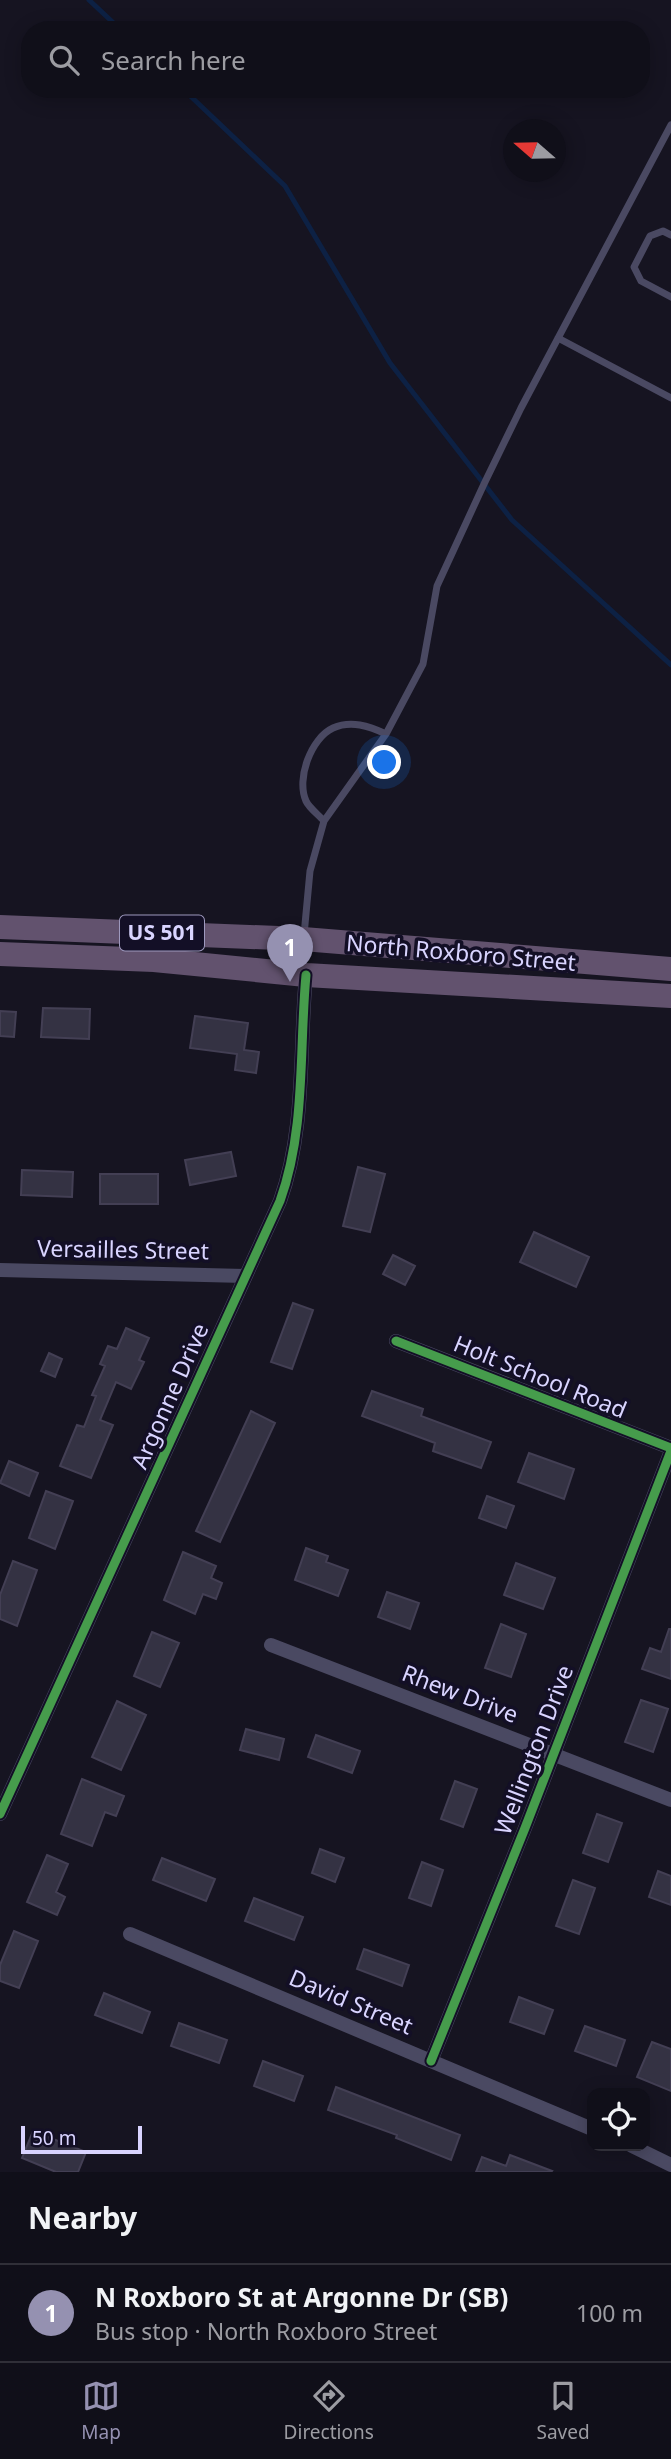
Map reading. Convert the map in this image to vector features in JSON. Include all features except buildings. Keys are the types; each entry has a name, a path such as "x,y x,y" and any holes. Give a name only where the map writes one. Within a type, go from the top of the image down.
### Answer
{"highway":[{"name":"North Roxboro Street","path":"0,927 303,939 671,969"},
{"path":"154,960 185,950 282,955 303,939"},
{"path":"306,975 319,958 447,965 460,953"},
{"name":"North Roxboro Street","path":"0,954 154,960 306,975 671,996"}],"street":[{"name":"Argonne Drive","path":"0,1814 280,1201 293,1157 300,1092 301,1024 306,975"},
{"name":"Versailles Street","path":"0,1270 245,1276"},
{"name":"Holt School Road","path":"396,1341 671,1450"},
{"name":"Wellington Drive","path":"431,2061 671,1450"},
{"name":"Rhew Drive","path":"271,1645 671,1800"},
{"name":"David Street","path":"130,1934 587,2127"},
{"path":"642,2151 671,2165"}],"lane":[{"path":"303,939 310,871 324,821 386,734 423,664 437,586 484,484 558,338 671,125"},
{"path":"671,235 663,231 650,236 634,267 641,281 671,297"},
{"path":"558,338 671,398"},
{"path":"324,821 306,802 302,776 314,746 332,728 363,724 386,734"}],"waterway":[{"path":"89,0 111,21"},
{"path":"192,98 285,186 390,363 512,520 671,665"}],"cycle path":[{"path":"0,1814 280,1201 298,1118 306,975"},
{"path":"396,1341 671,1448"},
{"path":"431,2061 525,1828 671,1451"}],"place":[{"name":"N Roxboro St at Argonne Dr (SB)","path":"290,982"}]}
